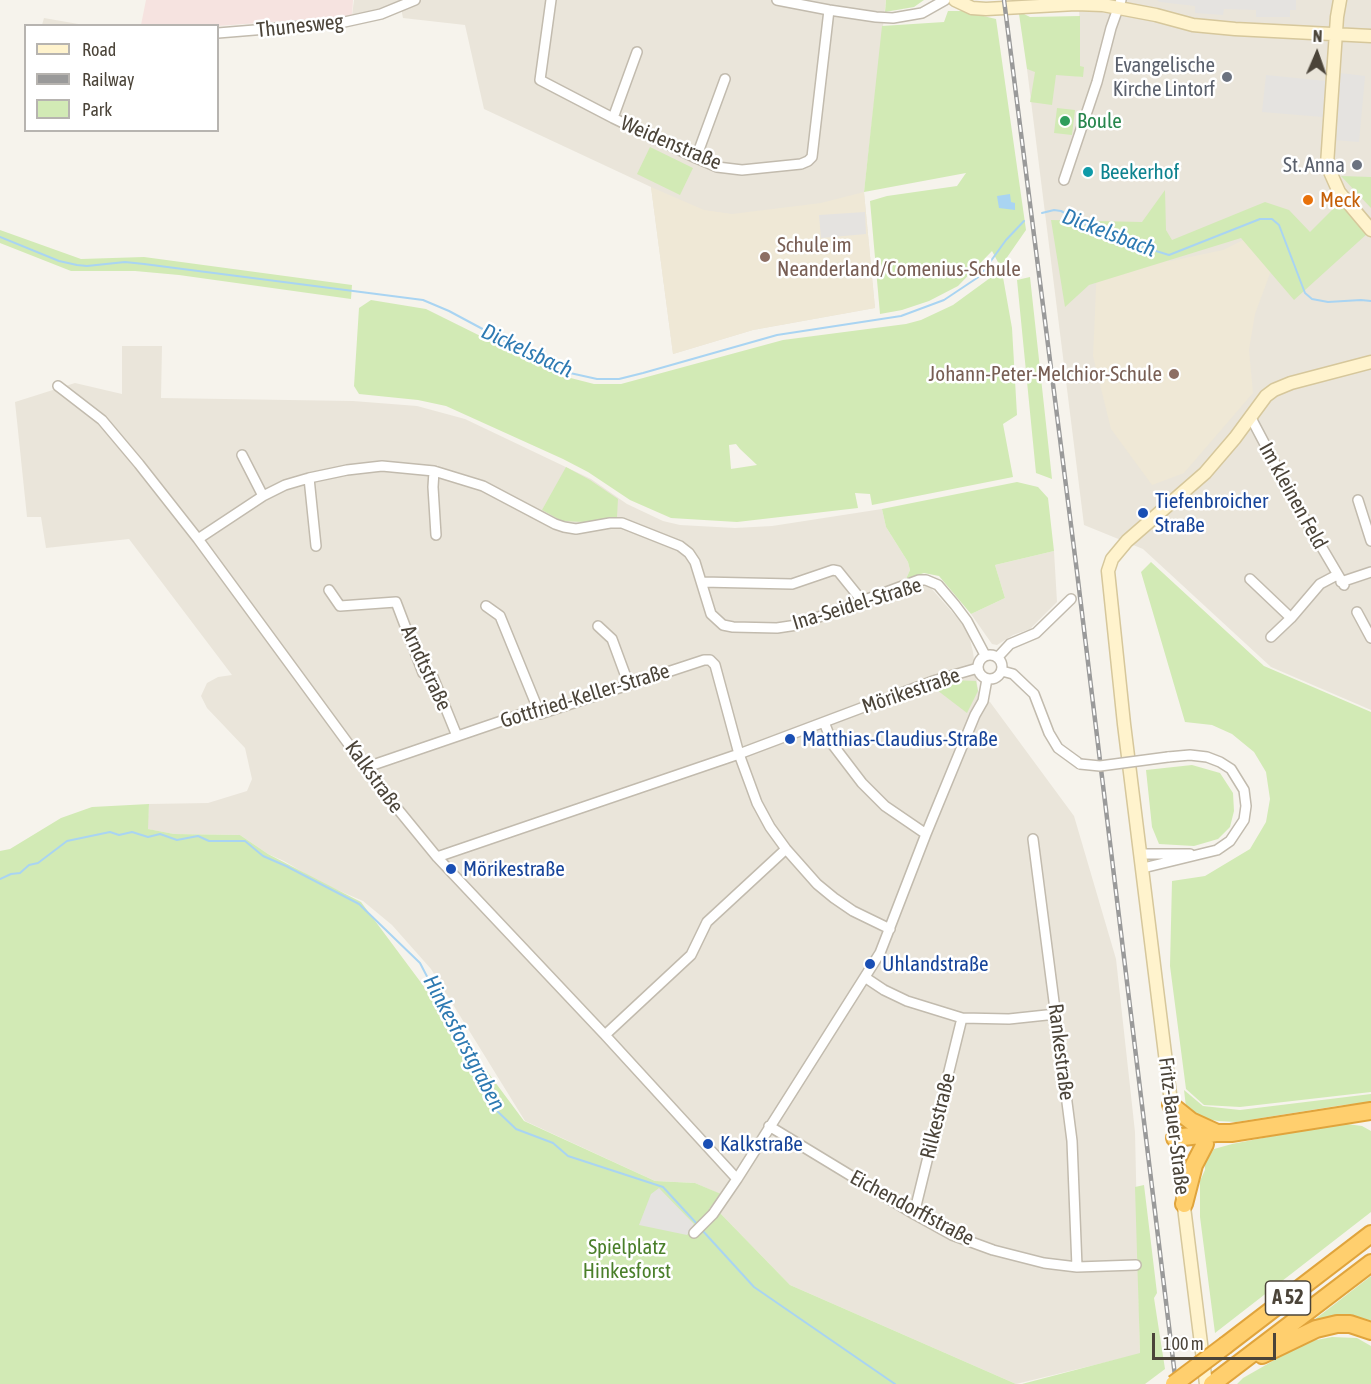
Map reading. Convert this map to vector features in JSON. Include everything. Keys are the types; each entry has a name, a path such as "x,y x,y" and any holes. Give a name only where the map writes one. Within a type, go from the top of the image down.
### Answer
{"highway":[{"path":"1171,1105 1191,1121 1218,1137"},
{"path":"1176,1143 1371,1111"},
{"path":"1331,1118 1371,1123"},
{"path":"1184,1203 1194,1165 1218,1137"},
{"path":"1350,1250 1371,1225"},
{"name":"A 52","path":"1174,1384 1371,1234"},
{"name":"A 52","path":"1218,1380 1371,1263"},
{"path":"1218,1380 1316,1329 1337,1324 1350,1324 1371,1331"}],"main road":[{"path":"1340,0 1327,165 1339,192 1371,230"},
{"path":"958,2 972,8 986,9 1120,4 1193,25 1371,36"},
{"path":"1143,868 1124,724 1108,571 1112,559 1127,541 1205,473 1266,396 1291,383 1371,362"},
{"name":"Fritz-Bauer-Straße","path":"1143,868 1206,1384"}],"street":[{"name":"Weidenstraße","path":"551,0 540,80 696,158 717,167 742,170 801,164 808,161 814,151 829,10"},
{"path":"777,0 806,3 829,10 893,18 922,13 945,0"},
{"name":"Thunesweg","path":"219,33 340,23 381,14 411,1"},
{"path":"1064,180 1120,4"},
{"path":"613,118 638,52"},
{"path":"696,158 725,79"},
{"name":"Kalkstraße","path":"58,386 102,420 198,539 401,815 437,857 737,1179"},
{"name":"Im kleinen Feld","path":"1250,416 1298,507 1341,580"},
{"path":"242,455 263,496"},
{"name":"Ina-Seidel-Straße","path":"198,539 263,496 285,485 309,478 382,466 434,471 483,486 564,527 576,528 622,523 680,546 695,562 711,614 723,625 777,628 797,625 919,580 932,581 961,613 985,655"},
{"path":"434,471 436,535"},
{"path":"309,478 316,546"},
{"path":"1358,500 1371,541"},
{"path":"702,582 792,584 833,570 838,571 863,602"},
{"path":"1271,637 1292,618 1320,584 1371,572"},
{"path":"1250,579 1292,618"},
{"name":"Arndtstraße","path":"329,590 340,606 396,602 423,673 434,677 457,736"},
{"path":"998,657 1010,644 1036,633 1071,599"},
{"path":"486,606 500,616 540,714"},
{"path":"1357,612 1371,638"},
{"path":"598,626 612,639 629,685"},
{"path":"985,655 998,657 1002,661 1002,671 993,679 983,677 978,663 985,655"},
{"name":"Gottfried-Keller-Straße","path":"367,767 522,714 540,714 704,660 711,661 715,665 739,754"},
{"name":"Mörikestraße","path":"437,857 739,754 933,681 978,668"},
{"path":"1002,671 1013,674 1034,694 1049,733 1058,748 1080,764 1100,766 1190,755 1207,757 1231,769 1244,790 1246,806 1244,820 1238,832 1217,850 1143,868"},
{"path":"694,1233 713,1214 737,1179 769,1125 880,953 926,834 975,715 983,701 987,679"},
{"path":"824,722 833,745 862,783 885,806 926,834"},
{"path":"739,754 757,803 770,827 786,849 817,884 834,898 853,911 890,929"},
{"name":"Rankestraße","path":"1033,838 1072,1141 1077,1267"},
{"path":"605,1035 691,955 707,922 786,849"},
{"path":"1141,854 1198,855"},
{"path":"866,978 907,1000 962,1018 1009,1019 1056,1014"},
{"name":"Rilkestraße","path":"914,1215 962,1018"},
{"name":"Eichendorffstraße","path":"769,1125 914,1215 952,1235 993,1250 1044,1263 1077,1267 1136,1265"}],"shaded area":[{"path":"146,0 353,0 352,16 219,26 219,24 141,24"},
{"path":"354,0 886,0 864,192 875,308 753,330 673,354 651,187 484,109 465,25 403,18 400,3 352,16"},
{"path":"1079,0 1371,0 1371,710 1271,667 1143,549 1084,525 1027,69 1083,77 1080,67"},
{"path":"1157,0 1296,0 1296,10 1290,10 1290,17 1256,17 1256,10 1224,9 1223,15 1195,13 1195,6"},
{"path":"44,18 78,24 42,24"},
{"path":"1340,73 1365,76 1359,142 1334,140"},
{"path":"1266,75 1326,81 1323,117 1262,112"},
{"name":"Schule im Neanderland/Comenius-Schule","path":"651,187 704,210 732,214 821,203 864,192 875,308 753,330 673,354"},
{"path":"865,212 866,234 821,238 819,215"},
{"name":"Johann-Peter-Melchior-Schule","path":"1265,229 1279,249 1255,314 1249,350 1253,393 1184,473 1152,485 1111,429 1093,356 1097,267 1115,246 1171,261 1223,250"},
{"path":"122,346 162,346 161,398 353,401 417,406 465,419 591,479 627,504 663,521 680,525 735,528 772,526 882,509 886,527 908,562 910,570 906,579 913,589 924,585 930,587 961,622 969,635 978,691 990,702 1074,816 1116,959 1135,1132 1140,1354 1016,1384 790,1285 720,1213 729,1198 695,1183 655,1181 525,1121 431,969 392,925 363,901 321,883 268,854 240,835 174,834 147,829 149,804 208,803 247,791 252,779 245,748 207,708 201,696 207,683 218,677 232,675 129,539 46,548 41,517 27,517 15,402 75,383 122,394"},
{"path":"1054,551 1057,602 1030,629 1013,635 997,645 992,644 971,614 1005,598 995,565"},
{"path":"659,1188 694,1224 687,1235 639,1225 651,1194"}],"green space":[{"path":"886,0 924,0 914,7 885,12"},
{"path":"948,11 962,11 996,19 1026,230 1001,266 1012,328 1017,415 1003,424 1013,477 872,505 870,494 855,493 858,508 737,522 671,518 630,500 588,472 563,459 446,406 418,400 359,394 354,386 359,308 371,300 426,309 559,375 594,384 621,384 783,340 906,324 921,320 953,305 990,278 1000,266 992,251 958,286 929,301 880,314 870,201 887,196 957,186 966,173 864,192 882,26 944,22","holes":["736,444 757,465 731,469 729,445"]},
{"path":"1019,14 1030,17 1080,16 1080,66 1084,67 1083,77 1056,75 1052,105 1030,102 1035,72 1027,69"},
{"name":"Boule","path":"1057,108 1075,110 1072,135 1054,133"},
{"path":"650,147 693,168 680,195 637,174"},
{"path":"1341,176 1371,177 1371,208"},
{"path":"1165,190 1166,230 1172,240 1265,202 1289,210 1310,232 1341,201 1368,233 1294,300 1241,238 1089,285 1065,307 1051,220 1142,222"},
{"path":"0,230 81,259 144,257 352,285 351,299 179,275 135,271 71,271 0,243"},
{"path":"1030,277 1052,479 1036,473 1017,280"},
{"path":"566,467 618,499 617,517 584,522 562,521 542,510"},
{"path":"1017,482 1038,487 1048,498 1054,551 995,565 1005,598 971,614 939,576 924,573 906,579 910,570 908,562 886,527 882,509"},
{"path":"1151,562 1264,666 1371,712 1371,1092 1240,1107 1204,1105 1186,1089 1170,966 1172,881 1205,876 1250,849 1266,822 1270,799 1266,772 1254,752 1232,734 1212,725 1185,722 1141,572"},
{"path":"953,680 976,681 978,691 967,713 933,687"},
{"path":"1192,765 1220,773 1233,793 1234,811 1230,827 1218,839 1194,846 1159,844 1152,827 1146,770"},
{"name":"Spielplatz Hinkesforst","path":"149,804 148,829 174,834 240,835 268,854 361,902 524,1121 655,1181 695,1183 721,1194 709,1209 720,1213 790,1285 1016,1384 0,1384 0,851 10,849 61,818 92,807"},
{"path":"1184,1090 1203,1106 1240,1110 1371,1094 1371,1103 1343,1105 1236,1122 1218,1121 1202,1118 1186,1107"},
{"path":"1329,1125 1362,1126 1371,1131 1371,1212 1215,1333 1200,1217 1200,1181 1205,1170 1205,1163 1214,1149 1232,1144"},
{"path":"1144,1185 1157,1293 1154,1298 1165,1369 1145,1384 1022,1384 1140,1353 1135,1187"},
{"path":"1371,1276 1371,1323 1301,1330"},
{"path":"1332,1337 1357,1338 1371,1346 1371,1384 1237,1384 1243,1378 1306,1342"}],"water":[{"path":"1010,194 1011,202 1015,203 1015,210 999,208 997,196"}],"waterway":[{"name":"Dickelsbach","path":"1042,213 1061,211 1107,236 1169,255 1260,219 1272,219 1279,225 1305,293 1312,299 1328,302 1371,301"},
{"name":"Dickelsbach","path":"0,237 59,261 77,265 125,262 423,300 449,311 561,371 597,379 619,379 777,335 901,316 944,300 980,276 1006,240 1024,221"},
{"name":"Hinkesforstgraben","path":"0,879 20,873 29,865 38,863 67,841 110,832 119,835 132,832 148,837 160,834 177,840 198,836 209,841 245,841 263,856 359,904 420,963 433,988 458,1025 470,1061 495,1109 516,1129 553,1143 568,1156 663,1187 698,1225"},
{"name":"Hinkesforstgraben","path":"702,1230 754,1287 895,1384"}],"railway":[{"path":"1004,0 1077,572 1176,1384"}],"place":[{"name":"Evangelische Kirche Lintorf","path":"1227,77"},
{"name":"Boule","path":"1065,121"},
{"name":"St. Anna","path":"1357,165"},
{"name":"Beekerhof","path":"1088,172"},
{"name":"Meck","path":"1308,200"},
{"name":"Schule im Neanderland/Comenius-Schule","path":"765,257"},
{"name":"Johann-Peter-Melchior-Schule","path":"1174,374"},
{"name":"Tiefenbroicher Straße","path":"1143,513"},
{"name":"Matthias-Claudius-Straße","path":"790,739"},
{"name":"Mörikestraße","path":"451,869"},
{"name":"Uhlandstraße","path":"870,964"},
{"name":"Kalkstraße","path":"708,1144"}]}
